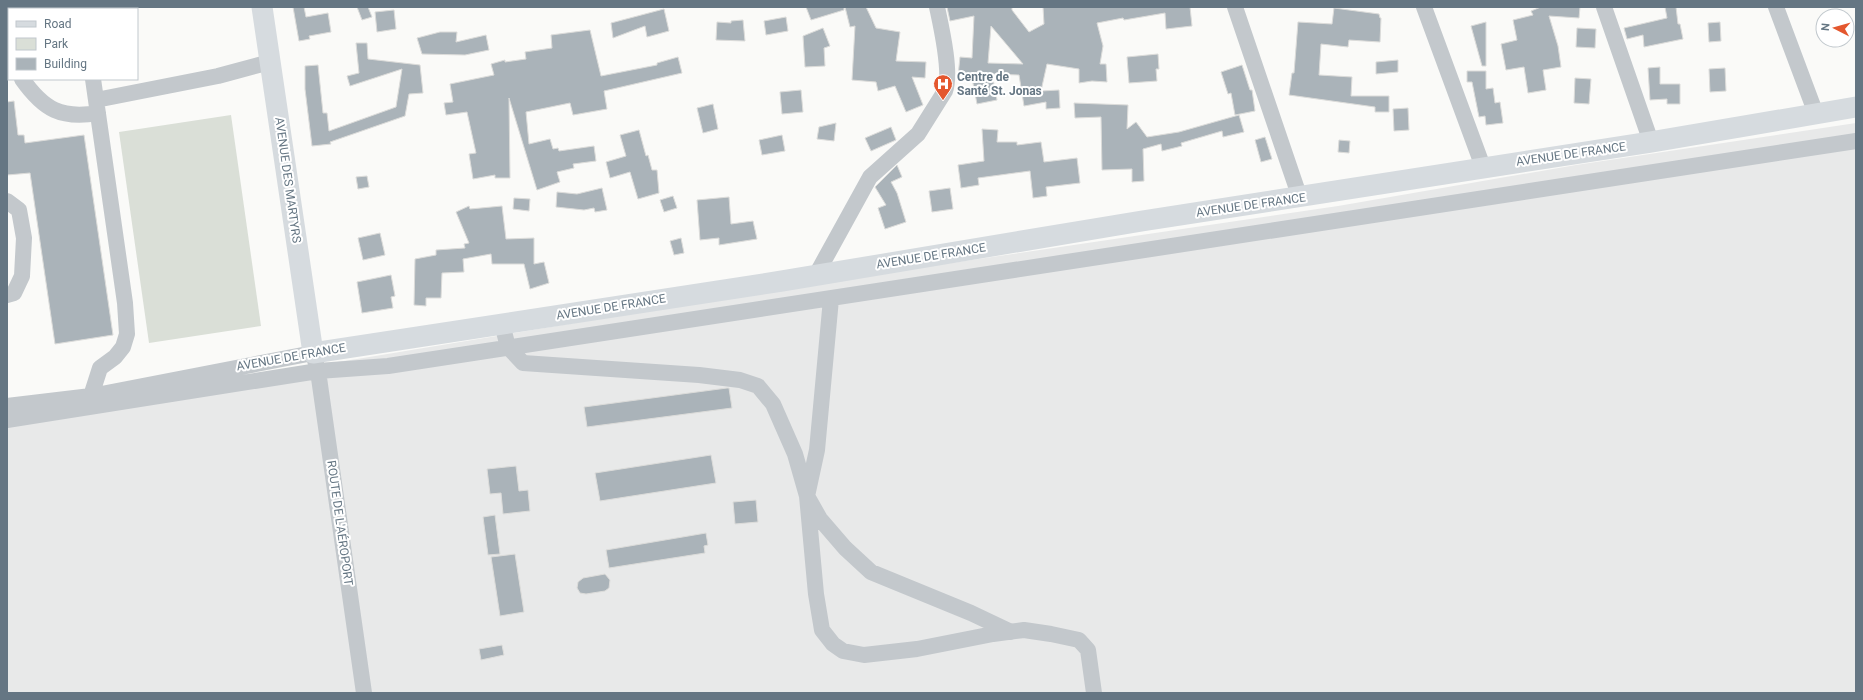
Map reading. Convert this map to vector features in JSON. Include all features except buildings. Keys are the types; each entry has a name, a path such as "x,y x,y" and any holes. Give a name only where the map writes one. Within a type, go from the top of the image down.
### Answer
{"main road":[{"name":"AVENUE DES MARTYRS","path":"262,7 316,362"},
{"name":"AVENUE DE FRANCE","path":"316,362 502,324 816,275 1142,221 1300,198 1483,167 1651,142 1856,107"}],"street":[{"path":"816,275 870,177 918,134 944,91 946,83 945,44 937,7"},
{"path":"1235,7 1300,198"},
{"path":"1424,7 1483,167"},
{"path":"1604,7 1651,142"},
{"path":"1776,7 1816,114"},
{"path":"23,80 34,95 59,113 80,116 97,107 270,62"},
{"path":"91,396 100,368 115,357 123,347 127,334 125,303 92,80"},
{"path":"7,420 316,362 388,366 1856,141"},
{"path":"7,201 19,210 24,238 22,276 14,293 7,295"},
{"path":"831,299 817,450 806,496 820,519 840,542 871,572 971,613 1011,632"},
{"path":"502,324 508,347 523,363 699,375 740,380 758,386 773,404 792,447 806,496 816,594 822,630 833,644 843,651 864,655 917,649 1024,630 1051,634 1079,640 1088,650 1094,693"},
{"name":"AVENUE DE FRANCE","path":"7,406 91,396 316,362"},
{"name":"ROUTE DE L'AÉROPORT","path":"316,362 364,693"}],"shaded area":[{"path":"1856,123 1856,693 7,693 7,411 357,359 836,280 1338,206 1576,165"}],"green space":[{"path":"231,115 261,326 149,343 119,132"}],"place":[{"name":"Centre de Santé St. Jonas","path":"943,101"}]}
